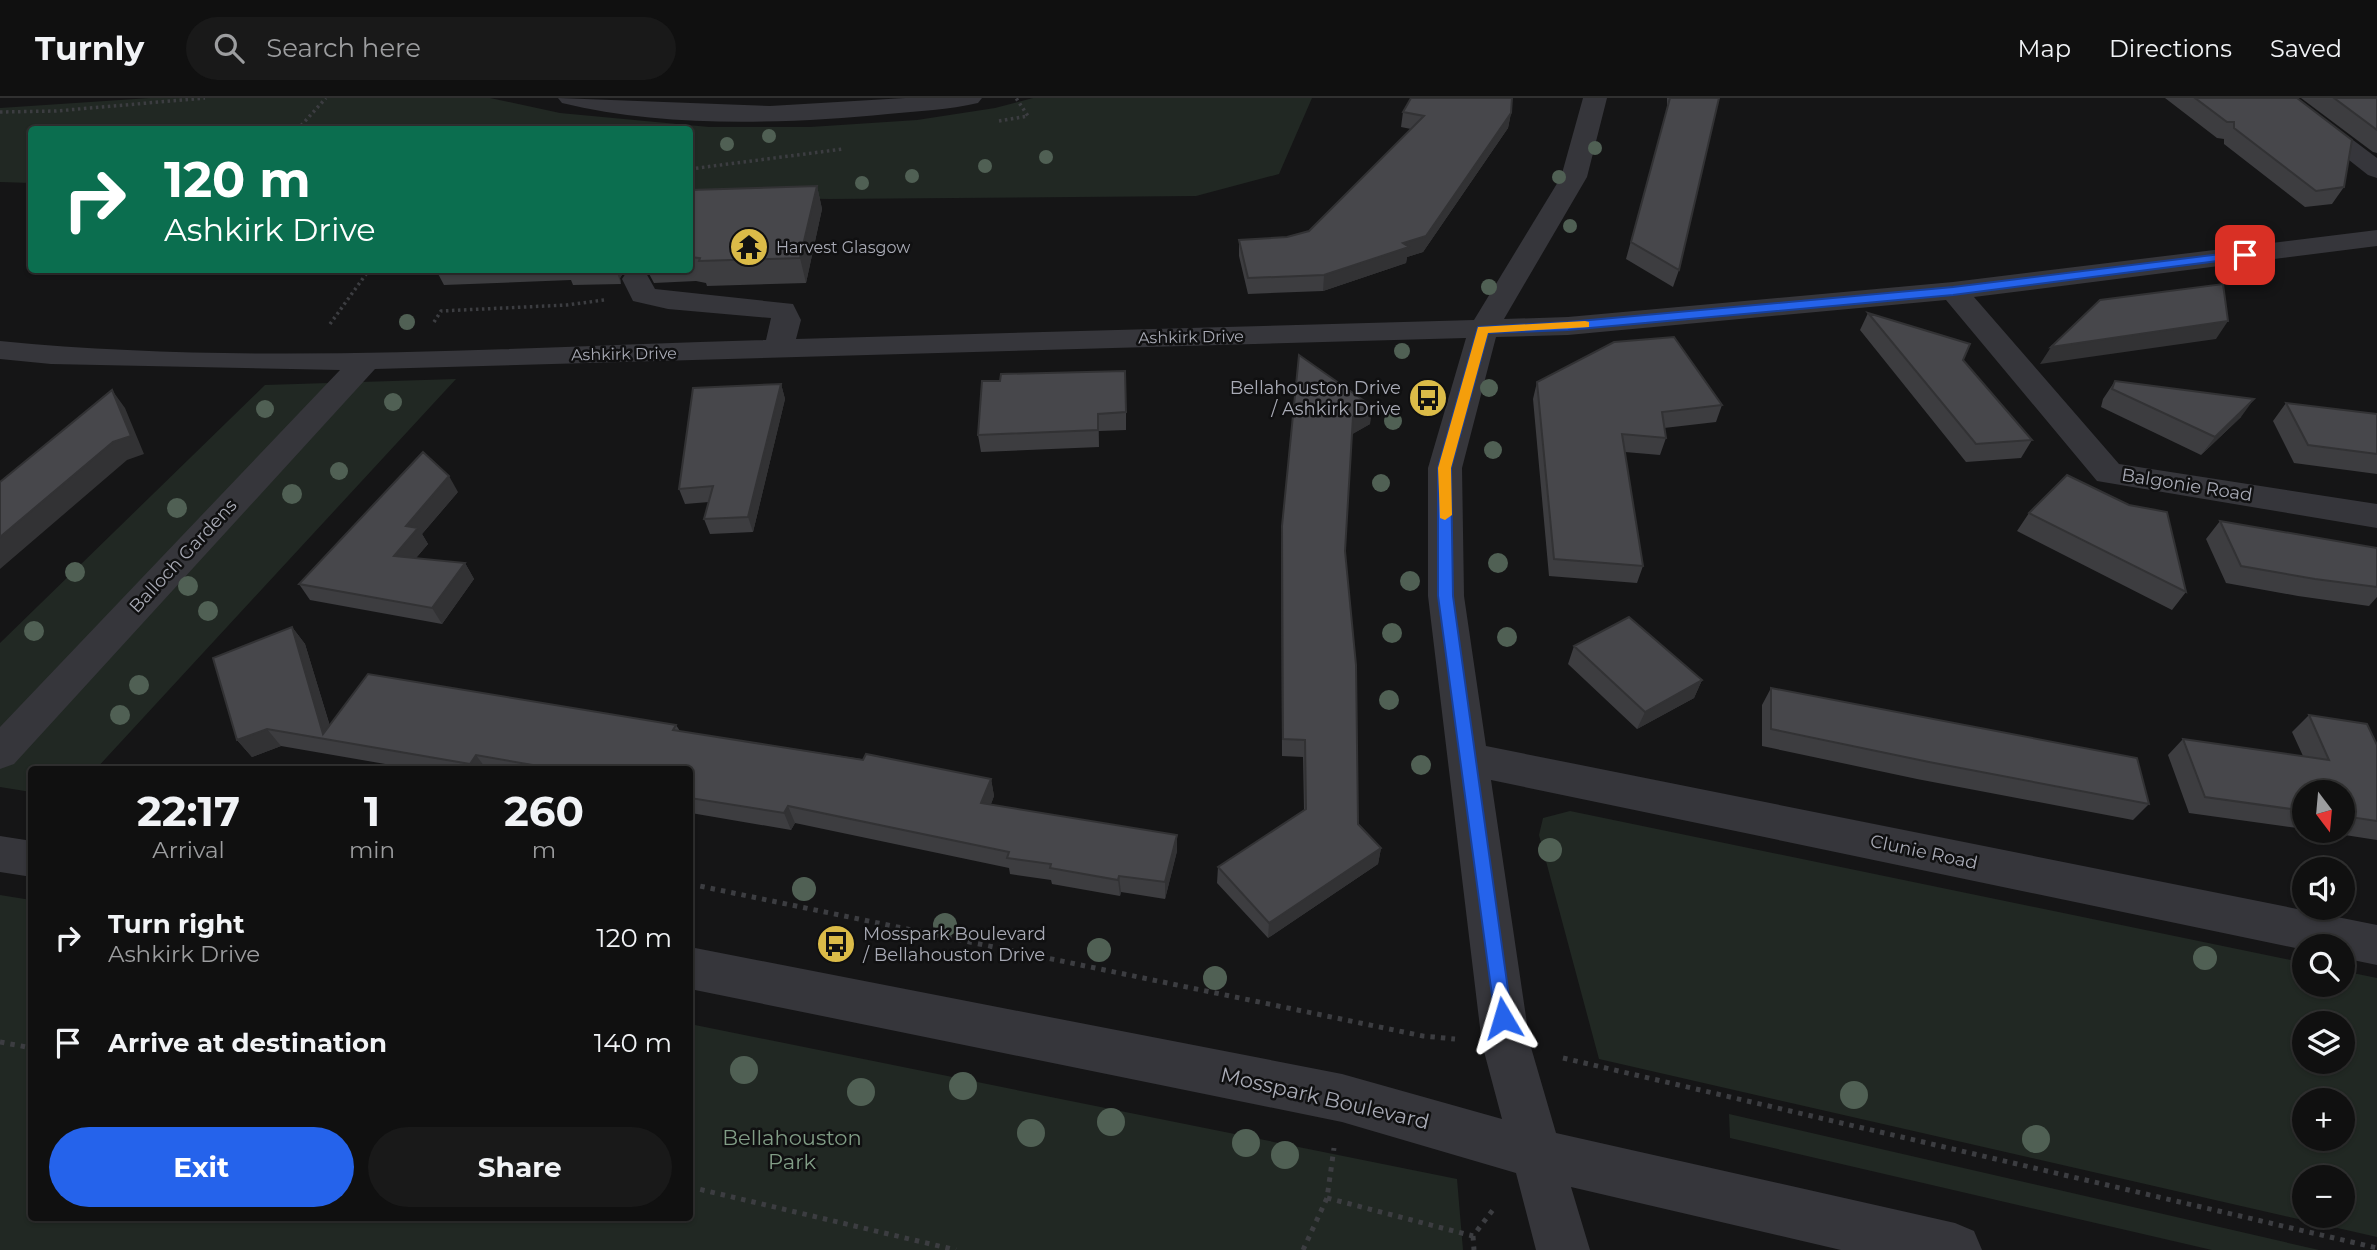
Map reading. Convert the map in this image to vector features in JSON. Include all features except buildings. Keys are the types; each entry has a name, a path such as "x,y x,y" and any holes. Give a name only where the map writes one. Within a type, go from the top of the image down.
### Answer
{"street":[{"path":"570,98 638,107 758,113 885,107 970,98"},
{"path":"1563,1250 1506,1044 1470,759 1446,596 1444,468 1483,330 1574,177 1595,98"},
{"path":"2281,98 2377,170"},
{"name":"Ashkirk Drive","path":"0,350 51,355 297,362 1568,326 1953,291 2377,238"},
{"path":"640,287 668,300 783,310 786,320 779,349"},
{"name":"Balgonie Road","path":"1953,291 2109,473 2377,516"},
{"name":"Balloch Gardens","path":"0,753 366,360"},
{"name":"Clunie Road","path":"1470,759 2377,944"},
{"path":"0,854 28,858"},
{"name":"Mosspark Boulevard","path":"693,969 1342,1098 1536,1154 1955,1250"}],"path":[{"path":"0,112 56,111 205,98"},
{"path":"301,126 326,98"},
{"path":"330,324 367,273"},
{"path":"441,311 567,305 640,287"},
{"path":"693,885 1423,1036 1506,1044 2377,1248"},
{"path":"0,1042 28,1047"},
{"path":"1303,1250 1327,1199 1342,1098"},
{"path":"1474,1250 1473,1236 1536,1154"},
{"path":"693,1187 956,1250"},
{"path":"1327,1199 1473,1236"}],"green space":[{"path":"150,98 490,98 560,113 709,127 810,127 917,120 995,108 1033,98 1312,98 1279,174 1196,196 829,199 693,196 693,126 28,126 28,183 0,182 0,108"},
{"path":"456,379 99,766 28,766 28,792 0,787 0,643 265,385"},
{"path":"1570,811 2292,960 2292,997 2355,997 2355,973 2377,978 2377,1237 2338,1228 2355,1228 2355,1165 2292,1165 2292,1218 1599,1059 1539,835 1543,818"},
{"name":"Bellahouston Park","path":"0,895 28,900 28,1221 693,1221 693,1025 1457,1179 1463,1250 0,1250"},
{"path":"1729,1114 2319,1250 2212,1250 1730,1138"}],"slow traffic":[{"path":"1445,515 1444,468 1483,330 1585,324"}],"place":[{"name":"Harvest Glasgow","path":"749,247"},
{"name":"Bellahouston Drive / Ashkirk Drive","path":"1428,398"},
{"name":"Mosspark Boulevard / Bellahouston Drive","path":"836,944"}],"route":[{"path":"1503,1018 1446,596 1444,468 1483,330 1568,326 1953,291 2245,255"}]}
